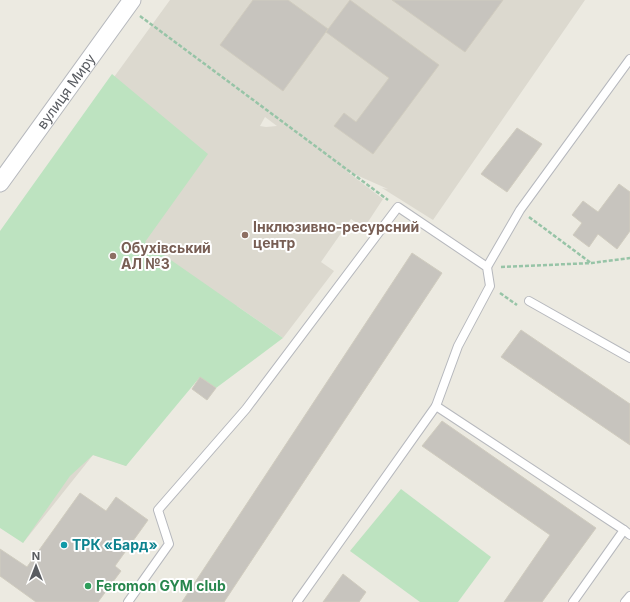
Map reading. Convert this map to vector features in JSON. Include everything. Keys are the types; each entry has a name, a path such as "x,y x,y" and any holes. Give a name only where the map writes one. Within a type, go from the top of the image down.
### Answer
{"street":[{"name":"вулиця Миру","path":"0,183 129,3"}],"lane":[{"path":"296,602 436,406 458,346 490,286 487,267 520,210 630,59"},
{"path":"128,602 169,544 158,510 246,409 398,207 487,267"},
{"path":"529,301 630,358"},
{"path":"436,406 627,533 573,602"},
{"path":"625,602 630,596"}],"path":[{"path":"129,3 398,207"},
{"path":"520,210 592,263"},
{"path":"487,267 592,263 630,258"}],"shaded area":[{"name":"Обухівський АЛ №3","path":"170,0 585,0 433,220 382,188 388,189 345,170 383,199 364,228 351,219 321,262 334,271 283,338 237,306 126,466 93,455 23,543 0,234","holes":["265,117 277,126 266,127 260,126"]}],"green space":[{"path":"112,74 208,154 145,242 283,338 216,388 200,377 126,466 93,455 70,476 23,543 0,528 0,231"},
{"path":"401,489 491,557 458,602 420,602 350,551"}],"building":[{"path":"253,0 288,0 328,29 283,91 220,45"},
{"path":"350,0 439,65 373,154 334,126 344,113 356,122 389,78 326,32"},
{"path":"392,0 503,0 465,52"},
{"path":"517,128 542,144 507,192 481,174"},
{"path":"619,184 630,192 630,231 617,249 598,234 589,247 573,235 582,223 572,215 583,201 598,212"},
{"path":"412,253 442,273 224,602 182,602"},
{"path":"521,330 630,404 630,445 501,357"},
{"path":"200,377 216,388 207,400 192,389"},
{"path":"442,421 596,528 542,602 504,602 550,535 422,446"},
{"name":"ТРК «Бард»","path":"80,493 106,511 116,497 148,520 115,566 121,571 98,602 36,602 0,576 0,549 27,567"},
{"path":"343,574 366,592 359,602 323,602"}],"place":[{"name":"Інклюзивно-ресурсний центр","path":"245,235"},
{"name":"Обухівський АЛ №3","path":"113,256"},
{"name":"ТРК «Бард»","path":"64,545"},
{"name":"Feromon GYM club","path":"88,586"}]}
